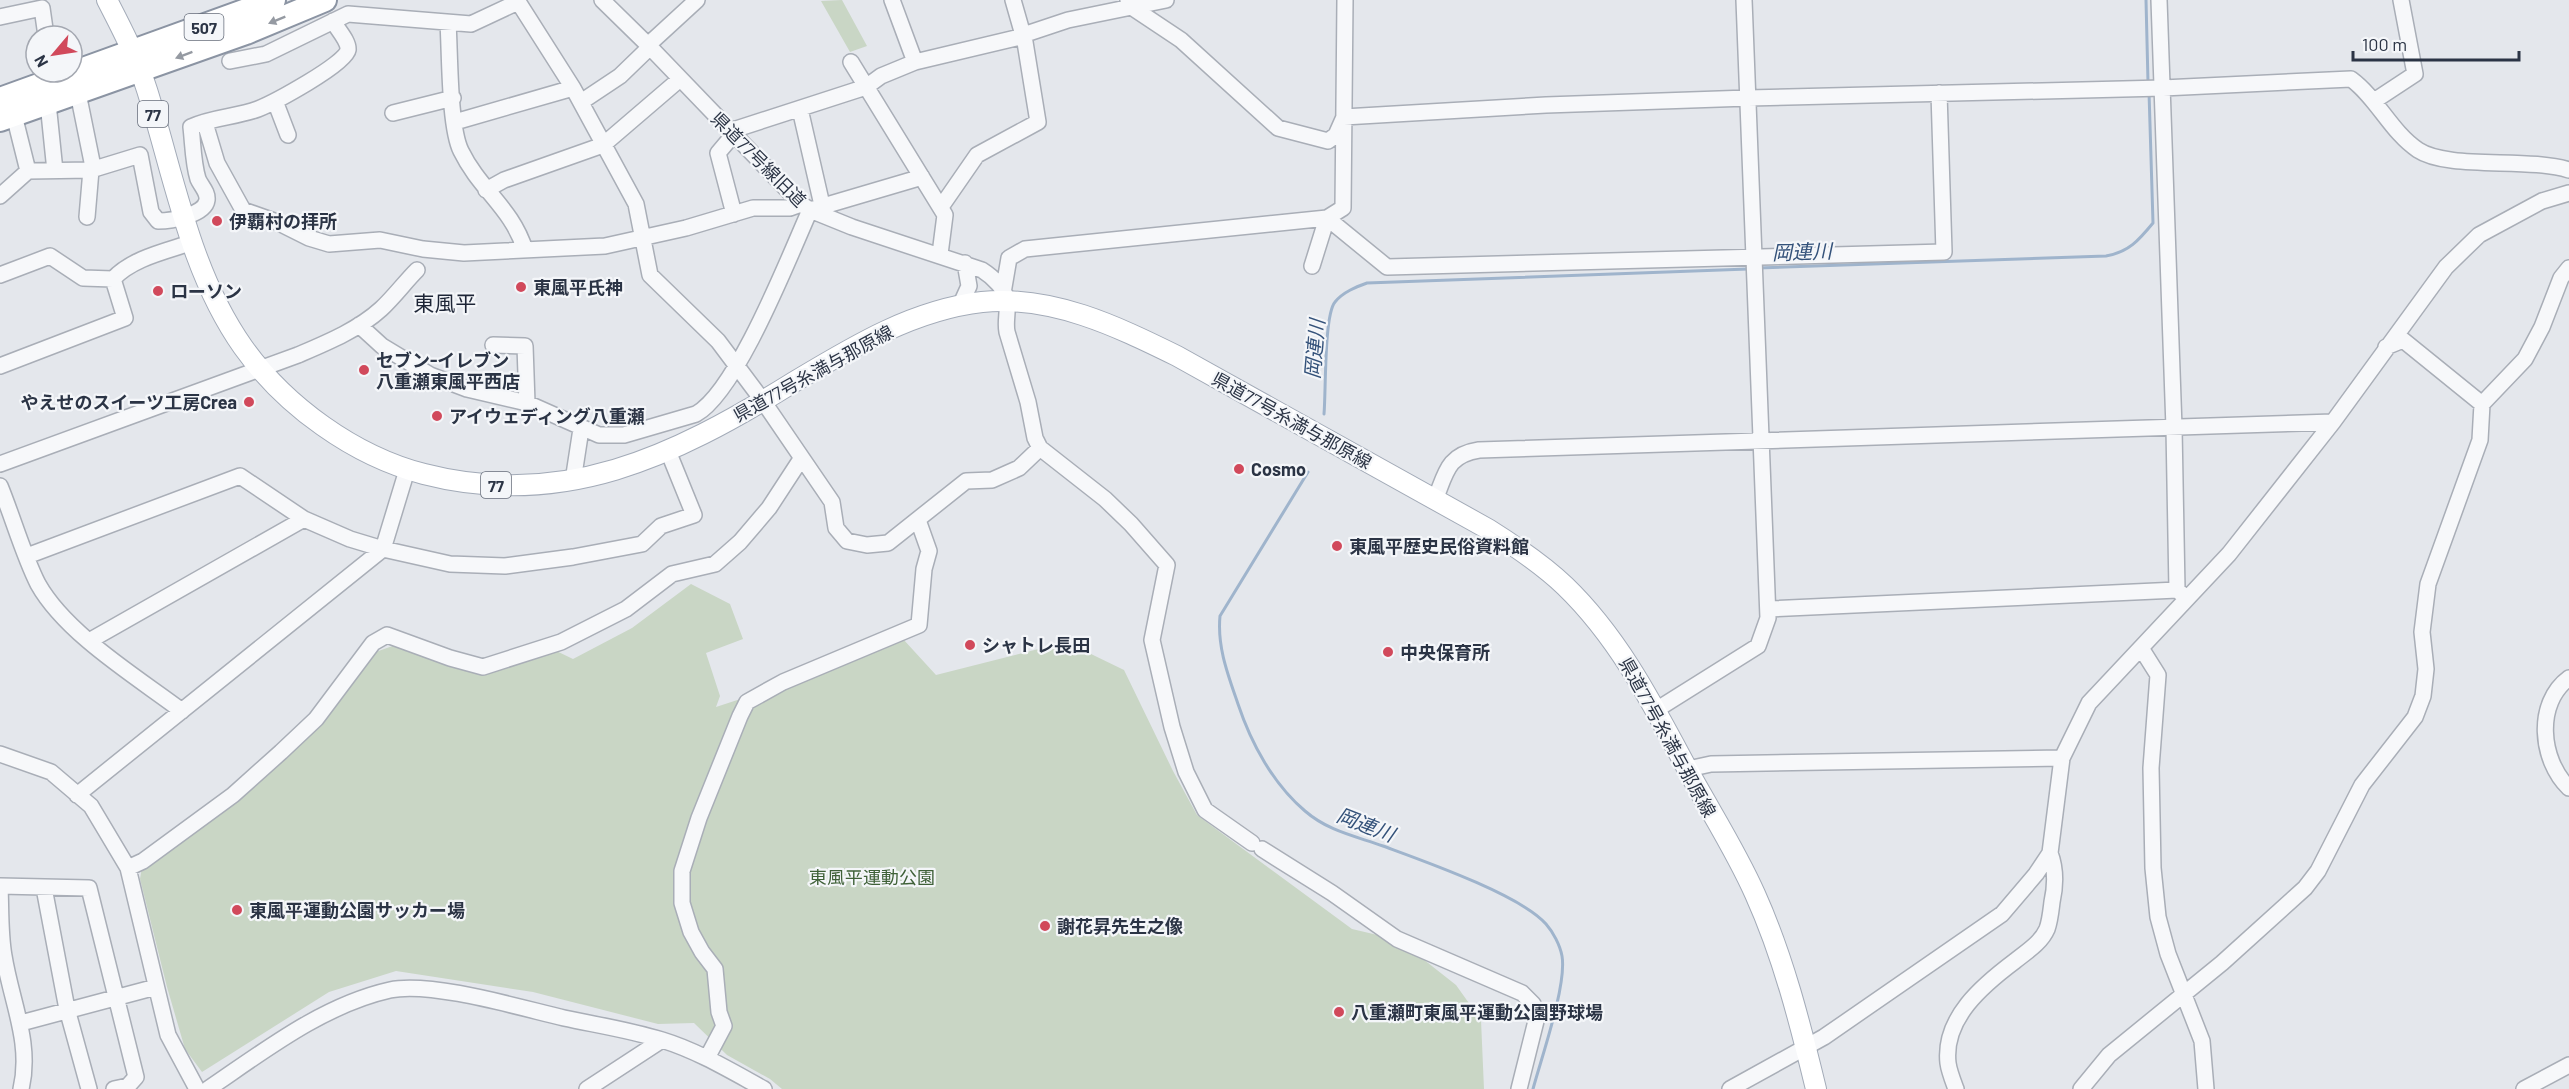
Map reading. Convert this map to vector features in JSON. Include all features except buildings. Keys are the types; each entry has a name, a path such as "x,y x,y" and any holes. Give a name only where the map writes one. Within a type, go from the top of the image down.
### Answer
{"highway":[{"name":"507","path":"51,85 78,93 137,62 274,0"},
{"name":"507","path":"4,111 51,85 246,33 325,0"}],"main road":[{"name":"県道77号糸満与那原線","path":"107,0 137,62 193,242 216,301 236,336 261,369 311,416 341,438 371,455 407,470 462,482 522,486 573,481 611,472 668,451 764,401 880,333 919,317 1005,297 1084,314 1177,356 1435,500 1528,555 1565,586 1600,625 1628,662 1755,893 1788,983 1816,1089"}],"street":[{"name":"県道77号線旧道","path":"602,0 732,133 811,206 894,242 965,263 991,276 1005,297"},
{"path":"581,102 620,76 697,0"},
{"path":"892,0 915,62"},
{"path":"1012,0 1023,35 1129,3 1166,0"},
{"path":"1345,0 1343,208 1327,218 1024,249 1009,258 1005,322 1028,402 1035,438 1040,448 1105,499 1131,524 1167,565 1152,640 1172,727 1186,772 1205,810 1332,893 1397,939 1522,993 1533,1004 1537,1017 1519,1089"},
{"path":"1656,710 1758,646 1766,625 1768,609 1744,0"},
{"path":"2159,0 2182,595"},
{"path":"2374,101 2415,74 2401,0"},
{"path":"230,61 266,54 348,14 471,24 520,2 573,88 636,204 650,275 718,341 764,401 832,502 836,528 847,541 867,545 888,543 966,481 992,480 1019,468 1040,448"},
{"path":"1129,3 1180,40 1278,128 1328,141 1336,135 1344,117"},
{"path":"0,17 42,8 44,24"},
{"path":"0,196 28,171 91,170 140,154 154,217 158,220 172,221 201,210 207,204 208,197 199,180 191,127 258,109 275,101 345,57 348,51 346,43 333,21"},
{"path":"448,23 455,122 460,148 486,190 510,215 525,250"},
{"path":"246,33 252,56"},
{"path":"734,214 718,153 732,133 866,87 881,76 915,62 1024,36 1038,122 977,155 941,207"},
{"path":"851,62 941,207 945,216 940,254"},
{"path":"1344,117 1546,105 2163,88 2351,78 2418,150 2447,159 2551,165 2569,170"},
{"path":"486,190 504,180 603,145 680,79"},
{"path":"51,85 55,171"},
{"path":"455,122 524,104 573,88"},
{"path":"78,93 92,162 87,218"},
{"path":"1327,218 1387,267 1944,252 1939,93"},
{"path":"393,113 453,98"},
{"path":"275,101 288,135"},
{"path":"359,325 382,346 430,375 467,389 527,404 581,429 612,437 696,414 705,409 737,367 811,206 800,109"},
{"path":"4,111 28,171"},
{"path":"205,123 217,163 243,210 329,244 367,239 423,249 464,253 605,246 686,228 753,208 811,206 922,177"},
{"path":"1730,1089 1806,1047 2002,914 2036,874 2050,853 2062,758 2089,703 2141,648 2182,595 2229,554 2332,422 2446,267 2480,235 2542,201 2569,193"},
{"path":"1312,266 1327,218"},
{"path":"0,275 50,256 83,278 113,279 120,272 152,256 193,242"},
{"path":"960,306 969,286 965,263"},
{"path":"2081,1089 2109,1054 2183,996 2305,888 2318,871 2362,785 2415,717 2423,696 2426,669 2422,632 2428,584 2480,440 2482,404 2524,359 2542,327 2561,278 2569,268"},
{"path":"0,464 319,346 359,325 381,309 417,270"},
{"path":"0,366 125,318 113,279"},
{"path":"2385,347 2403,340 2482,404"},
{"path":"493,345 525,346 527,404"},
{"path":"1435,500 1448,465 1462,453 1479,450 2332,422"},
{"path":"573,481 581,429"},
{"path":"27,556 240,476 304,519 350,539 383,549 450,564 505,566 573,557 642,544 661,526 694,515 668,451"},
{"path":"128,868 143,861 209,813 281,752 316,719 373,643 387,635 450,658 483,667 561,642 626,609 672,574 715,564 740,542 769,508 801,459"},
{"path":"78,795 383,549 407,470"},
{"path":"0,486 38,584 55,607 88,641 182,711"},
{"path":"88,641 304,519"},
{"path":"707,1058 724,1026 719,1012 715,969 691,932 682,903 682,871 699,819 747,702 783,682 919,625 924,570 929,551 918,520"},
{"path":"1768,609 2182,595"},
{"path":"2141,648 2158,675 2151,768 2153,868 2158,917 2183,996 2202,1041 2206,1089 2212,1089"},
{"path":"2569,678 2556,690 2546,712 2547,750 2564,783 2569,788"},
{"path":"0,754 51,772 78,795 90,806 128,868 168,1035 197,1089"},
{"path":"1688,769 1711,764 2062,758"},
{"path":"1956,1089 1948,1065 1947,1051 1953,1030 1965,1006 1979,989 2035,945 2047,929 2055,886 2055,865 2050,853"},
{"path":"21,1089 25,1071 21,1023 4,956 0,886 89,888 136,1077 128,1086 114,1089"},
{"path":"44,888 67,1009 89,1089"},
{"path":"21,1023 156,987"},
{"path":"208,1089 263,1052 336,1008 393,989 421,989 471,997 662,1040 707,1058 764,1089"},
{"path":"587,1089 611,1083 662,1040"},
{"path":"2523,1089 2569,1065"}],"green space":[{"path":"842,0 867,46 850,52 821,1"},
{"name":"東風平運動公園","path":"691,584 730,604 743,639 706,653 720,696 716,707 903,639 936,675 1050,646 1091,654 1124,670 1197,815 1352,929 1386,937 1423,959 1456,985 1481,1020 1484,1089 782,1089 770,1079 727,1055 694,1023 658,1024 533,992 396,971 329,992 202,1072 185,1049 167,987 140,879 143,861 261,776 370,654 401,643 488,668 546,646 573,659 632,628"}],"waterway":[{"name":"岡連川","path":"2146,0 2148,82"},
{"name":"岡連川","path":"1758,268 2106,256 2121,252 2138,240 2153,223 2149,92"},
{"name":"岡連川","path":"1324,414 1327,337 1331,310 1342,295 1367,283 1748,269"},
{"name":"岡連川","path":"1308,472 1220,616 1220,639 1224,661 1243,719 1256,748 1273,776 1293,800 1314,818 1342,832 1421,860 1493,890 1533,913 1549,927 1560,947 1563,969 1557,1003 1533,1089"}],"place":[{"name":"伊覇村の拝所","path":"217,221"},
{"name":"東風平氏神","path":"521,287"},
{"name":"ローソン","path":"158,291"},
{"name":"セブン-イレブン 八重瀬東風平西店","path":"364,370"},
{"name":"やえせのスイーツ工房Crea","path":"249,402"},
{"name":"アイウェディング八重瀬","path":"437,416"},
{"name":"Cosmo","path":"1239,469"},
{"name":"東風平歴史民俗資料館","path":"1337,546"},
{"name":"シャトレ長田","path":"970,645"},
{"name":"中央保育所","path":"1388,652"},
{"name":"東風平運動公園サッカー場","path":"237,910"},
{"name":"謝花昇先生之像","path":"1045,926"},
{"name":"八重瀬町東風平運動公園野球場","path":"1339,1012"}],"district":[{"name":"東風平","path":"445,302"}]}
